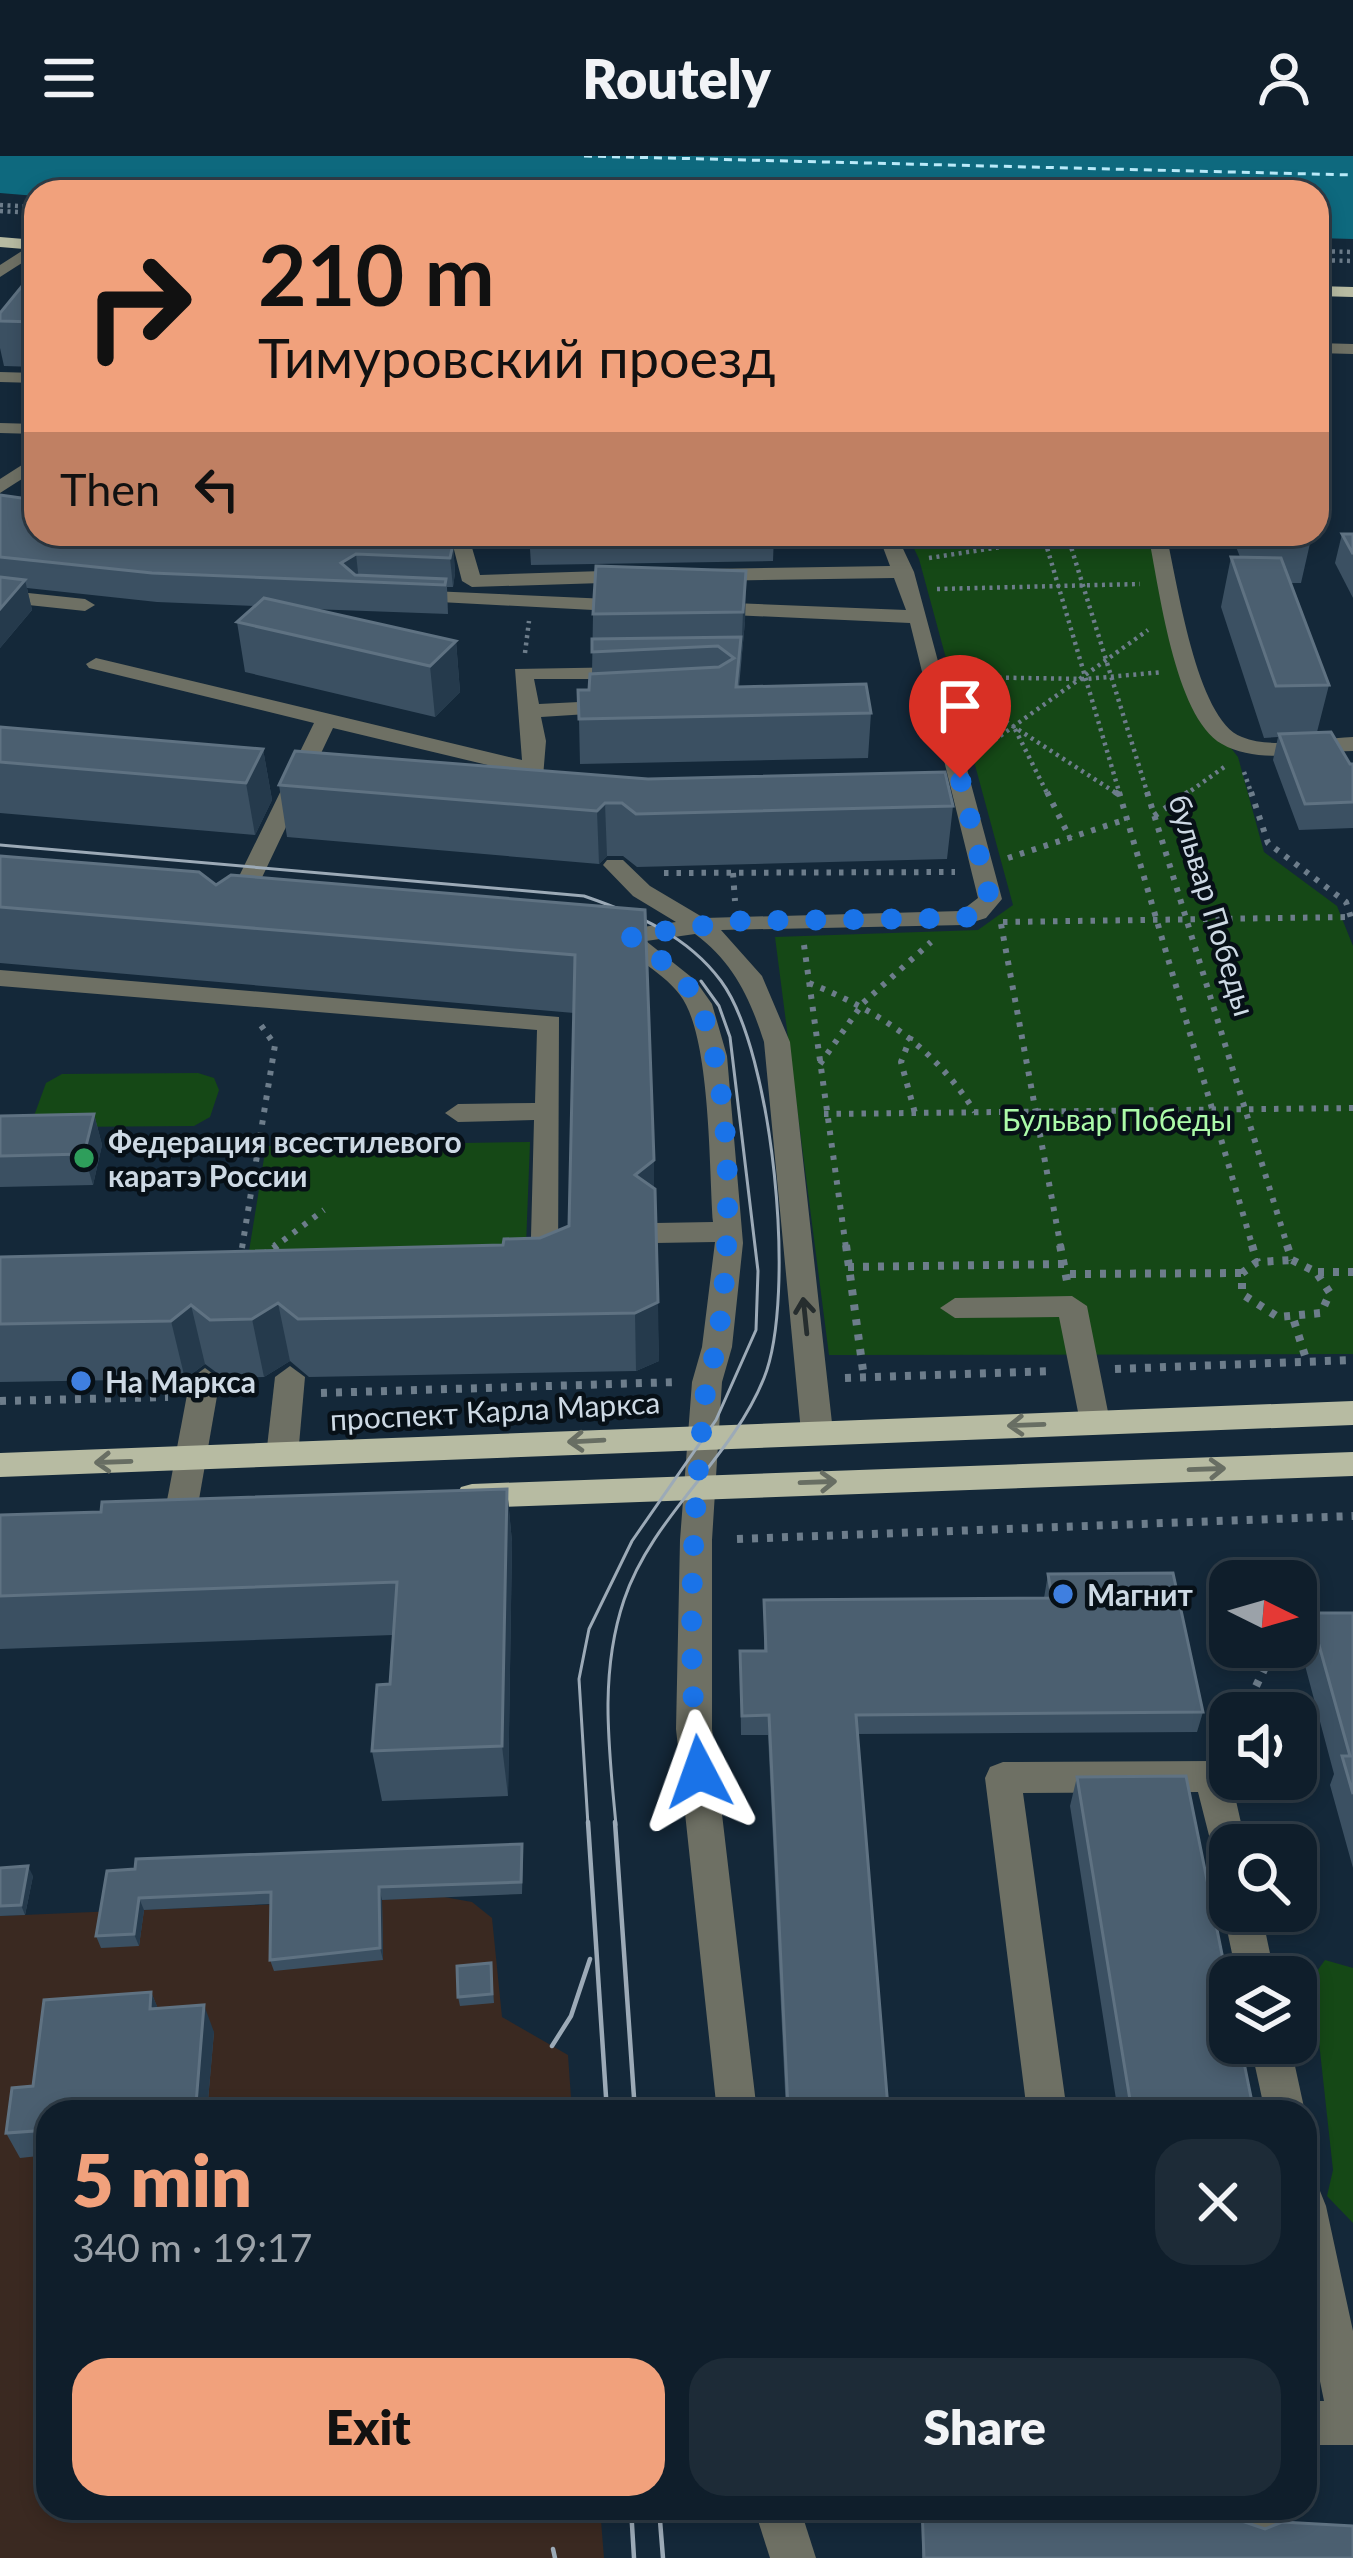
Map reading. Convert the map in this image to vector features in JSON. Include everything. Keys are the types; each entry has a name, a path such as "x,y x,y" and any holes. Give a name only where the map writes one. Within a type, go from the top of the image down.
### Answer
{"main road":[{"name":"проспект Карла Маркса","path":"0,1465 1353,1413"},
{"path":"436,1498 1353,1464"}],"street":[{"path":"456,546 472,581 664,576"},
{"path":"630,936 691,925 964,918 978,913 990,899 950,778 919,617 892,546"},
{"path":"1160,546 1206,716 1230,741 1353,744"},
{"path":"688,575 904,572"},
{"path":"514,580 524,603"},
{"path":"381,595 659,607"},
{"path":"0,596 85,605"},
{"path":"681,607 919,617"},
{"path":"96,664 326,720 538,780"},
{"path":"530,811 538,780 522,673 657,673"},
{"path":"530,711 647,705"},
{"path":"226,931 326,720"},
{"path":"619,869 632,887 723,943 765,1002 777,1042 817,1432"},
{"path":"594,922 630,936 672,970 699,1004 714,1056 729,1232 703,1435 694,1729 736,2100"},
{"path":"0,977 198,987 239,998 550,1023 548,1111 559,1234 544,1282 520,1282"},
{"path":"458,1113 548,1111"},
{"path":"655,1233 729,1232"},
{"path":"955,1308 1072,1306 1095,1422"},
{"path":"283,1456 289,1385"},
{"path":"182,1510 203,1387"},
{"path":"1045,2100 1003,1778 1213,1776 1223,1824"},
{"path":"1275,2064 1282,2100"},
{"path":"1317,2344 1324,2424"},
{"path":"781,2520 793,2558"}],"path":[{"path":"929,559 993,546"},
{"name":"бульвар Победы","path":"1046,546 1257,1262"},
{"name":"бульвар Победы","path":"1071,546 1292,1260"},
{"path":"937,589 1150,584"},
{"path":"522,673 530,616 524,603"},
{"path":"982,749 1086,679 1158,621"},
{"path":"961,677 1086,679 1168,672"},
{"path":"967,697 1120,795"},
{"path":"1014,728 1070,838"},
{"path":"1072,1306 1001,922 1351,921 1350,902 1268,844 1238,757 1154,816"},
{"path":"1001,860 1127,820"},
{"path":"619,869 956,872"},
{"path":"801,920 824,1114 864,1378"},
{"path":"819,1066 863,1003 940,933"},
{"path":"809,983 863,1003 911,1036 961,1087 974,1112"},
{"path":"239,998 275,1045 237,1275 324,1210"},
{"path":"911,1036 902,1062 915,1113"},
{"path":"824,1114 1353,1108"},
{"path":"848,1267 1242,1273 1257,1262 1292,1260 1316,1272 1353,1272"},
{"path":"1242,1273 1242,1294 1252,1304 1263,1314 1294,1321 1321,1313 1330,1293 1316,1272"},
{"path":"1294,1321 1307,1362"},
{"path":"289,1385 679,1382"},
{"path":"0,1401 203,1387"},
{"path":"737,1539 1353,1516"}],"shaded area":[{"path":"444,1897 472,1902 492,1918 502,2017 568,2055 571,2100 36,2100 36,2520 601,2520 604,2558 0,2558 0,1916"}],"green space":[{"name":"Бульвар Победы","path":"913,546 1152,546 1188,694 1238,757 1264,852 1337,906 1353,946 1353,1354 829,1355 775,937 978,930 1013,905"},
{"path":"198,1073 214,1078 219,1090 210,1117 194,1126 55,1127 34,1116 46,1083 62,1074"},
{"path":"530,1142 525,1271 245,1276 266,1146"},
{"path":"1325,1960 1353,1968 1353,2223 1327,2196 1333,2170 1317,2024 1317,1971"}],"water":[{"path":"0,156 1353,156 1353,239 1329,238 1329,180 24,180 24,195 0,193"}],"building":[{"path":"24,284 24,322 0,321 0,313"},
{"path":"0,495 24,498 24,546 453,546 450,558 356,554 341,563 355,575 446,579 445,585 152,573 0,557"},
{"path":"1342,534 1353,534 1353,554"},
{"path":"1231,557 1281,558 1329,685 1276,686"},
{"path":"596,566 746,571 743,612 593,614"},
{"path":"0,577 25,580 0,609"},
{"path":"264,598 456,641 430,666 237,622"},
{"path":"741,637 736,687 866,684 871,713 579,719 578,690 589,690 590,674 719,667 734,658 718,646 592,652 592,639"},
{"path":"0,727 263,749 246,783 0,762"},
{"path":"1331,732 1353,764 1353,802 1305,804 1279,734"},
{"path":"295,751 648,779 945,772 953,806 636,814 622,803 605,803 597,811 279,785"},
{"path":"0,856 199,872 216,885 231,875 645,910 654,1160 635,1175 655,1189 658,1302 635,1313 298,1319 278,1303 252,1319 210,1320 191,1305 171,1321 0,1324 0,1257 503,1245 504,1239 540,1238 569,1226 575,955 0,907"},
{"path":"94,1114 84,1154 0,1156 0,1116"},
{"path":"507,1489 502,1746 372,1751 377,1685 390,1684 397,1582 0,1596 0,1515 101,1512 102,1502"},
{"path":"1173,1573 1203,1712 856,1715 887,2100 788,2100 769,1715 742,1716 740,1651 766,1651 764,1600 1052,1598 1048,1574"},
{"path":"1317,1613 1353,1613 1353,1794 1342,1756 1350,1756 1317,1638"},
{"path":"1186,1776 1209,1890 1209,1932 1217,1932 1222,1956 1209,1956 1209,2064 1244,2064 1252,2100 1130,2100 1077,1777"},
{"path":"522,1844 521,1882 379,1887 380,1948 270,1960 271,1892 139,1898 134,1934 96,1936 107,1871 135,1869 136,1859"},
{"path":"28,1866 21,1905 0,1906 0,1868"},
{"path":"491,1963 492,1994 458,1997 457,1966"},
{"path":"151,1992 150,2009 204,2005 196,2100 36,2100 36,2131 6,2133 12,2088 33,2086 44,2000"},
{"path":"922,2520 1239,2520 1265,2529 1282,2522 1353,2526 1353,2558 924,2558"}],"ferry route":[{"path":"584,156 1353,175"}],"tram line":[{"path":"0,845 584,896 676,939 721,981 739,1015 766,1116 779,1235 774,1340 750,1408 653,1541 624,1600 609,1684 616,1825"},
{"path":"588,1825 579,1679 589,1629 632,1541 716,1420 756,1330 758,1271 730,1037 719,1006 701,981"},
{"path":"588,1822 606,2100"},
{"path":"615,1822 634,2100"},
{"path":"552,2046 571,2016 590,1959"},
{"path":"632,2520 634,2558"},
{"path":"660,2520 663,2558"},
{"path":"553,2549 555,2558"}],"place":[{"name":"Федерация всестилевого каратэ России","path":"84,1158"},
{"name":"На Маркса","path":"81,1381"},
{"name":"Магнит","path":"1063,1594"}],"route":[{"path":"699,1772 694,1729 696,1540 707,1382 717,1347 729,1243 724,1167 714,1056 699,1004 672,970 630,936 667,927 727,922 964,918 978,913 990,899 960,778"}]}
